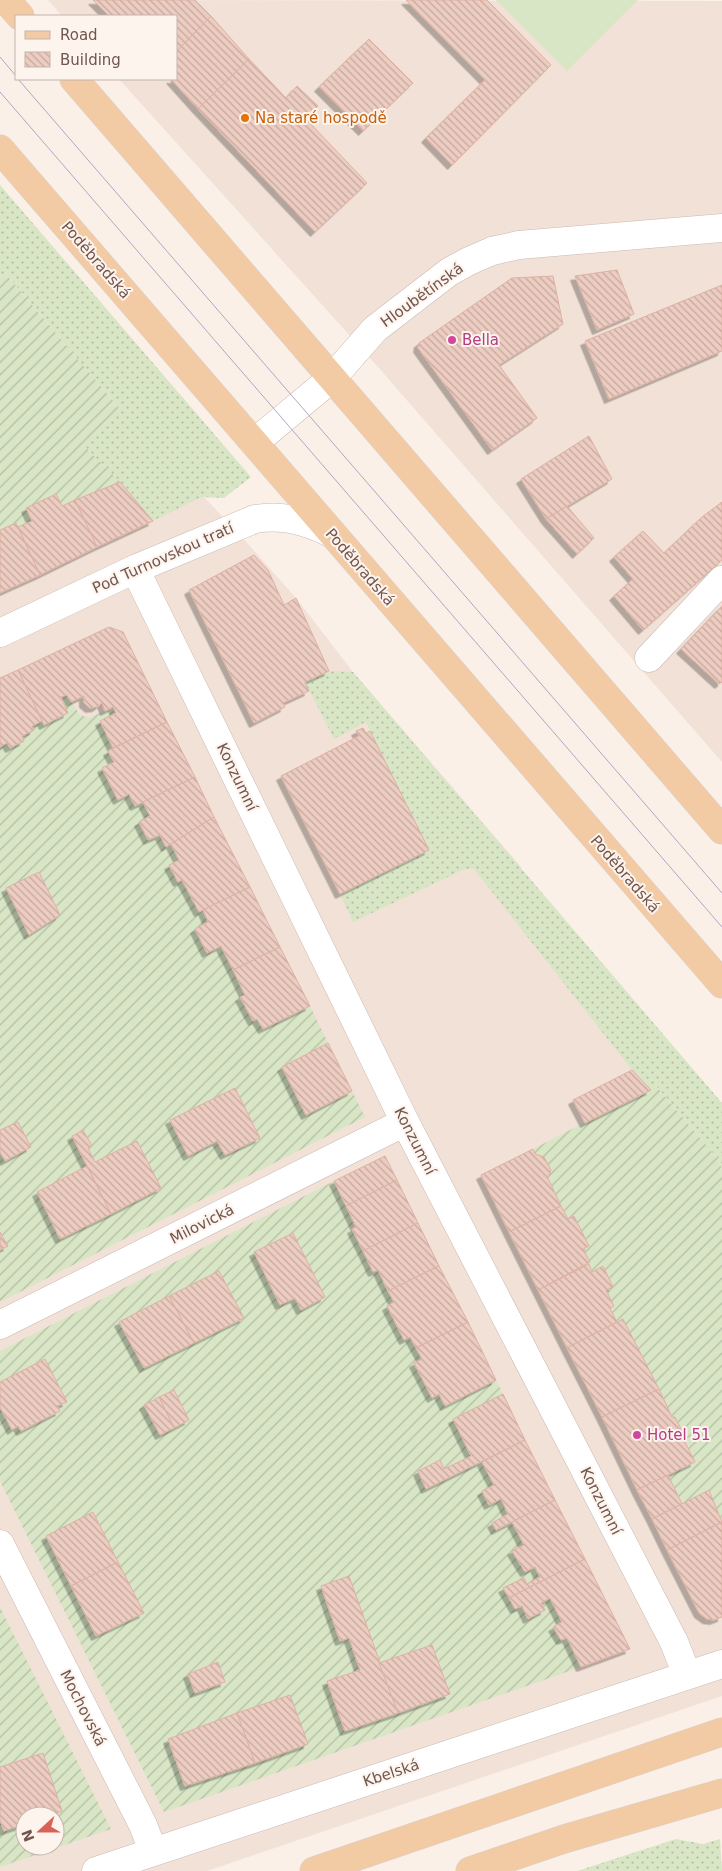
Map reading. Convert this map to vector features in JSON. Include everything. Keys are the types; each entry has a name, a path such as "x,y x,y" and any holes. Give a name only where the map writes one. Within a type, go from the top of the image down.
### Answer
{"main road":[{"path":"6,0 19,15"},
{"path":"75,80 722,830"},
{"name":"Poděbradská","path":"0,149 722,984"},
{"path":"314,1871 722,1732"},
{"path":"470,1871 564,1839 722,1793"}],"street":[{"name":"Hloubětínská","path":"254,444 332,378 375,329 449,272 469,261 492,251 519,245 722,228"},
{"name":"Pod Turnovskou tratí","path":"0,633 135,569 255,519 272,516 287,518 314,525 331,533"},
{"name":"Konzumní","path":"135,569 405,1122 669,1633 687,1675"},
{"path":"648,658 722,580"},
{"name":"Milovická","path":"0,1325 405,1122"},
{"name":"Mochovská","path":"0,1544 143,1825 147,1861"},
{"path":"687,1675 722,1664"},
{"name":"Kbelská","path":"96,1871 147,1861 687,1675"}],"shaded area":[{"path":"48,0 722,1 722,762 378,367 120,80 178,80 178,15 61,15"},
{"path":"0,268 120,409 241,536 296,598 353,672 522,868 492,890 651,1090 722,1169 722,1696 207,1871 0,1871"}],"green space":[{"path":"496,0 638,0 567,71"},
{"path":"0,185 251,477 224,498 201,497 153,521 120,482 83,445 120,409 6,274 0,277"},
{"path":"6,274 120,409 83,445 120,482 62,506 56,494 26,508 32,521 18,527 16,523 0,530 0,277"},
{"path":"329,671 353,672 722,1103 722,1169 718,1159 656,1086 651,1090 632,1070 474,869 465,869 353,922 340,894 428,850 366,722 334,739 305,682"},
{"path":"67,695 80,715 89,718 113,707 116,713 100,721 113,748 108,751 114,762 102,769 117,800 129,794 143,802 150,816 139,822 160,835 166,847 171,844 179,860 169,866 177,882 182,880 199,912 203,910 208,922 195,930 207,953 221,946 245,995 241,998 253,1021 257,1019 263,1029 310,1006 328,1043 282,1067 306,1115 352,1091 365,1117 0,1302 0,1250 7,1246 0,1232 0,1152 5,1161 31,1147 18,1122 0,1130 0,747 7,743 10,748 24,741 22,736 34,730 32,726 42,721 44,725 68,713 61,697","holes":["39,872 60,914 29,934 6,888","235,1088 260,1138 225,1155 217,1141 188,1155 170,1120","83,1130 92,1146 88,1148 95,1162 161,1188 61,1239 37,1192 87,1166 72,1136"]},
{"path":"656,1086 718,1159 722,1169 722,1521 709,1490 682,1504 668,1475 695,1462 681,1434 683,1433 675,1417 672,1417 623,1319 617,1322 610,1309 614,1306 606,1290 613,1286 603,1267 592,1272 583,1249 589,1246 574,1216 568,1219 548,1178 551,1170 544,1157 535,1154 533,1149"},
{"path":"334,1181 356,1227 352,1230 373,1272 378,1270 394,1302 387,1306 404,1340 410,1337 422,1359 415,1363 432,1398 439,1394 445,1405 496,1380 503,1394 453,1419 471,1456 444,1469 439,1460 418,1471 426,1489 482,1462 494,1485 482,1491 489,1504 501,1499 508,1514 492,1523 496,1530 512,1522 524,1545 512,1551 525,1572 535,1567 540,1577 527,1584 524,1578 504,1588 515,1609 522,1606 528,1618 545,1610 541,1603 550,1598 562,1622 554,1627 561,1640 567,1638 581,1667 164,1812 0,1481 0,1407 12,1429 18,1426 21,1431 59,1411 57,1406 66,1402 0,1382 0,1351","holes":["293,1233 325,1297 302,1310 295,1298 280,1305 254,1252","219,1271 243,1318 144,1368 119,1322","174,1390 189,1420 160,1435 144,1405","93,1512 143,1613 97,1636 46,1536","349,1576 379,1663 432,1645 450,1694 344,1731 327,1681 360,1670 349,1638 340,1641 321,1586","217,1662 225,1682 195,1693 188,1674","289,1695 308,1744 186,1786 184,1785 169,1738"]},
{"path":"0,1607 111,1829 65,1845 65,1806 60,1806 43,1753 0,1767"},
{"path":"0,1820 4,1831 15,1827 15,1856 32,1856 0,1867"},
{"path":"676,1839 703,1844 720,1839 722,1871 577,1871"}],"building":[{"path":"93,0 195,0 211,16 178,50 178,15 108,15"},
{"path":"406,0 487,0 551,65 452,165 426,138 485,80"},
{"path":"211,16 249,59 198,109 172,80 178,80 178,50"},
{"path":"369,39 413,83 363,131 319,87"},
{"path":"249,59 286,98 297,86 318,106 306,119 367,183 315,232 198,109"},
{"path":"617,270 634,314 597,330 575,276"},
{"path":"553,276 563,324 499,365 537,418 492,450 418,348 419,343 512,278"},
{"path":"722,285 722,351 609,399 585,341"},
{"path":"589,436 612,479 546,519 521,479"},
{"path":"120,482 153,521 97,547 75,500"},
{"path":"56,494 62,506 75,500 97,547 40,575 18,527 32,521 26,508"},
{"path":"722,502 722,560 643,630 614,596 633,579 614,557 643,531 664,553 702,517"},
{"path":"567,506 594,538 577,554 546,519"},
{"path":"16,523 40,575 0,593 0,530"},
{"path":"254,555 268,570 284,605 296,598 329,671 305,682 309,691 283,703 285,707 254,723 189,590"},
{"path":"722,606 722,682 719,684 681,649"},
{"path":"109,627 123,632 167,722 113,748 100,721 116,713 113,707 105,711 102,703 97,707 90,708 84,703 84,696 71,702 67,695 61,697 68,713 44,725 18,670"},
{"path":"18,670 42,721 32,726 34,730 22,736 24,741 10,748 7,743 0,747 0,678"},
{"path":"167,722 195,777 135,806 129,794 118,800 102,768 114,762 108,751"},
{"path":"363,728 366,733 370,731 429,850 340,894 281,776 359,736 356,731"},
{"path":"195,777 214,817 166,847 160,835 148,840 139,822 150,816 143,802"},
{"path":"214,817 250,887 199,912 182,880 178,882 169,865 179,860 171,844"},
{"path":"39,872 60,915 29,935 6,888"},
{"path":"250,887 280,947 233,970 221,946 207,953 195,929 208,922 203,910"},
{"path":"280,947 310,1006 263,1029 257,1019 253,1021 240,997 245,995 233,970"},
{"path":"328,1043 352,1091 306,1115 282,1067"},
{"path":"632,1070 651,1090 585,1123 573,1100"},
{"path":"235,1088 260,1138 225,1155 217,1141 188,1156 170,1120"},
{"path":"18,1122 31,1147 5,1161 0,1152 0,1130"},
{"path":"83,1130 92,1146 88,1148 95,1162 137,1141 161,1188 111,1214 72,1136"},
{"path":"533,1149 535,1154 544,1157 551,1170 548,1178 561,1206 509,1232 481,1175"},
{"path":"385,1156 397,1180 346,1206 334,1181"},
{"path":"87,1166 111,1214 60,1239 37,1192"},
{"path":"397,1180 418,1223 363,1251 352,1229 356,1227 346,1206"},
{"path":"561,1206 568,1219 574,1216 589,1246 583,1249 590,1262 538,1290 509,1232"},
{"path":"418,1223 439,1266 388,1291 378,1270 373,1272 363,1251"},
{"path":"0,1232 8,1246 0,1250"},
{"path":"293,1233 325,1297 301,1310 295,1298 280,1305 254,1252"},
{"path":"589,1264 592,1272 603,1266 613,1287 606,1290 614,1306 610,1309 617,1322 567,1348 538,1290"},
{"path":"439,1266 468,1322 416,1348 410,1337 404,1340 387,1306 394,1302 388,1291"},
{"path":"219,1271 244,1318 194,1343 169,1296"},
{"path":"169,1296 194,1343 144,1368 119,1322"},
{"path":"623,1319 659,1389 602,1417 567,1348"},
{"path":"468,1322 496,1380 445,1406 439,1394 432,1398 414,1363 422,1359 416,1348"},
{"path":"45,1359 67,1402 57,1406 60,1411 21,1431 18,1426 12,1430 0,1407 0,1382"},
{"path":"659,1389 672,1417 675,1417 683,1433 681,1434 695,1462 637,1490 602,1417"},
{"path":"174,1390 189,1420 174,1428 159,1397"},
{"path":"503,1394 525,1440 426,1489 418,1471 440,1460 444,1469 471,1456 453,1419"},
{"path":"159,1397 174,1428 160,1435 144,1405"},
{"path":"525,1440 555,1500 496,1530 492,1523 508,1514 501,1499 489,1505 482,1491 494,1485 482,1462"},
{"path":"668,1475 682,1504 652,1519 637,1490"},
{"path":"709,1490 722,1522 667,1550 652,1519"},
{"path":"555,1500 585,1559 509,1598 503,1588 524,1578 527,1584 540,1577 535,1567 525,1572 512,1551 524,1545 512,1522"},
{"path":"93,1512 118,1562 71,1586 46,1536"},
{"path":"722,1522 722,1617 714,1620 707,1619 699,1613 667,1550"},
{"path":"585,1559 630,1649 581,1667 567,1638 561,1640 553,1627 562,1622 550,1598 541,1603 545,1610 528,1619 522,1606 515,1609 509,1598"},
{"path":"118,1562 144,1613 96,1636 71,1586"},
{"path":"349,1576 398,1713 345,1731 327,1681 360,1670 349,1638 340,1641 321,1586"},
{"path":"432,1645 450,1694 398,1713 379,1663"},
{"path":"218,1662 225,1682 195,1693 188,1674"},
{"path":"290,1695 308,1744 255,1763 237,1713"},
{"path":"237,1713 255,1763 185,1786 168,1739"},
{"path":"43,1753 60,1806 15,1806 15,1827 4,1831 0,1820 0,1767"}],"tram line":[{"path":"0,57 15,75"},
{"path":"19,80 722,893"},
{"path":"0,92 722,927"}],"place":[{"name":"Na staré hospodě","path":"245,118"},
{"name":"Bella","path":"452,340"},
{"name":"Hotel 51","path":"637,1435"}]}
